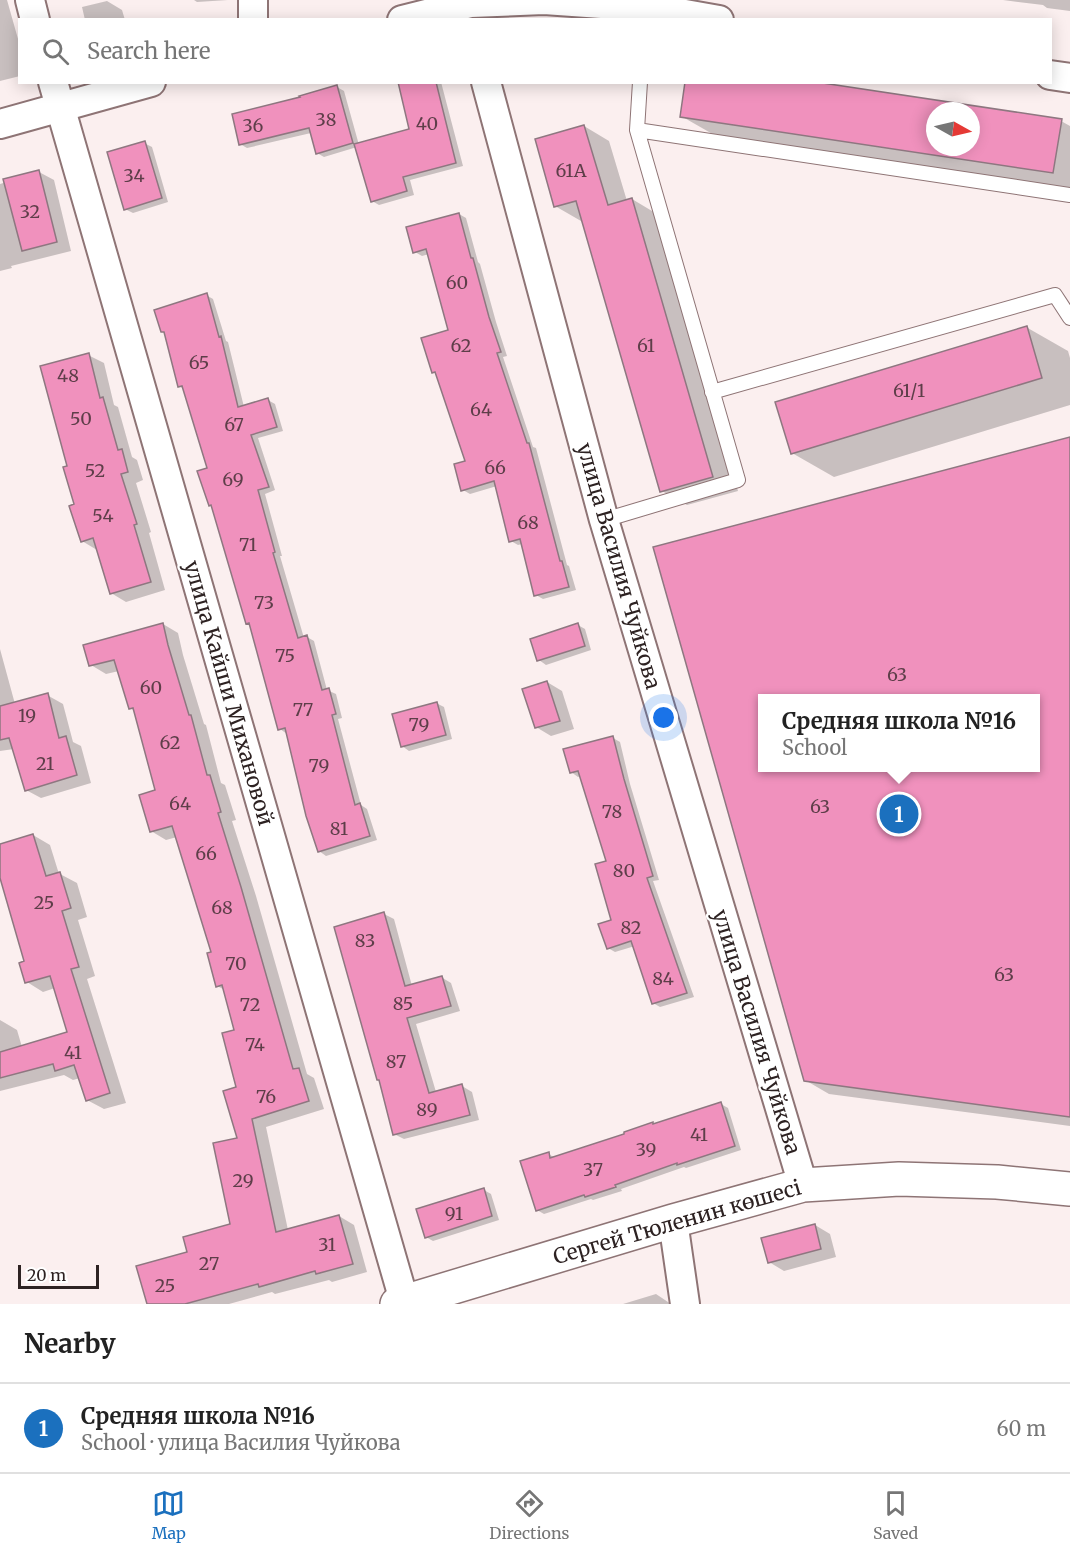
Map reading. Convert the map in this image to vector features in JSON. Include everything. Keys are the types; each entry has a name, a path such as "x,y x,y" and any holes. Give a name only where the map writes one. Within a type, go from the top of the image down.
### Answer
{"main road":[{"name":"Сергей Тюленин көшесі","path":"403,1303 673,1221 802,1185 899,1179 997,1182 1070,1189"}],"street":[{"path":"30,0 34,18"},
{"path":"253,0 253,18"},
{"path":"414,18 471,8 544,0 698,18"},
{"path":"1052,75 1070,78"},
{"path":"0,124 56,94 135,84"},
{"name":"улица Василия Чуйкова","path":"487,84 604,520 802,1185"},
{"name":"улица Кайши Михановой","path":"56,94 403,1303"},
{"path":"673,1221 685,1304"}],"lane":[{"path":"604,520 738,480 637,130 640,84"},
{"path":"637,130 1070,195"},
{"path":"712,392 1055,295 1070,318"}],"building":[{"path":"398,84 436,84 456,163 403,177 407,191 371,202 354,144 409,129"},
{"path":"685,84 829,84 949,102 926,102 926,154 680,117"},
{"path":"337,85 353,143 316,154 309,128 239,145 232,114"},
{"path":"980,107 1062,119 1053,173 940,156 980,156"},
{"path":"584,125 608,205 632,198 713,477 660,492 576,201 554,207 535,139"},
{"path":"145,141 162,198 124,210 107,152"},
{"path":"39,170 57,242 22,251 3,179"},
{"path":"459,213 501,352 497,353 527,443 529,443 569,587 534,596 520,539 509,542 494,481 461,491 454,464 465,461 421,338 448,330 426,249 413,253 406,227"},
{"path":"207,293 219,337 221,336 238,407 268,398 277,427 251,435 269,487 258,490 275,552 273,553 298,638 307,635 322,690 329,688 336,714 332,715 355,805 360,803 370,836 318,852 306,816 285,728 278,730 249,623 246,624 211,505 209,506 197,471 207,468 182,386 178,387 164,332 161,332 154,310"},
{"path":"1027,326 1042,378 791,454 775,402"},
{"path":"89,353 100,398 103,397 118,450 122,449 128,472 121,474 137,524 134,525 151,582 110,594 93,538 81,542 69,506 74,504 63,467 67,466 40,366"},
{"path":"1070,437 1070,1117 804,1081 653,547"},
{"path":"163,623 207,775 210,775 221,812 218,813 293,1069 299,1068 309,1101 252,1119 276,1232 339,1215 353,1264 316,1274 315,1271 259,1287 258,1284 185,1304 147,1304 136,1266 187,1252 183,1237 230,1224 213,1143 237,1138 223,1091 236,1087 222,1033 234,1030 222,985 216,987 207,953 211,952 172,826 150,832 139,795 155,790 133,708 129,709 114,660 89,666 83,645"},
{"path":"578,623 585,646 537,661 530,639"},
{"path":"547,681 560,721 535,728 522,689"},
{"path":"48,693 59,738 66,736 77,775 25,791 9,738 0,740 0,706"},
{"path":"437,702 446,735 401,747 392,714"},
{"path":"613,736 653,876 647,878 687,993 652,1004 631,941 607,949 598,924 611,920 595,864 606,861 578,771 570,773 563,749"},
{"path":"33,834 46,876 60,872 71,908 62,911 79,967 71,969 110,1093 86,1101 74,1065 55,1071 53,1064 0,1078 0,1052 67,1032 50,976 25,983 19,963 24,961 0,878 0,844"},
{"path":"384,912 405,986 442,976 451,1006 407,1018 429,1093 462,1084 470,1115 393,1135 334,927"},
{"path":"721,1102 735,1146 677,1165 677,1163 615,1185 616,1187 536,1211 520,1161 549,1152 550,1158 653,1122 653,1124"},
{"path":"484,1188 492,1216 425,1238 416,1209"},
{"path":"815,1224 821,1249 768,1263 761,1238"}],"place":[{"name":"Средняя школа №16","path":"899,814"}]}
